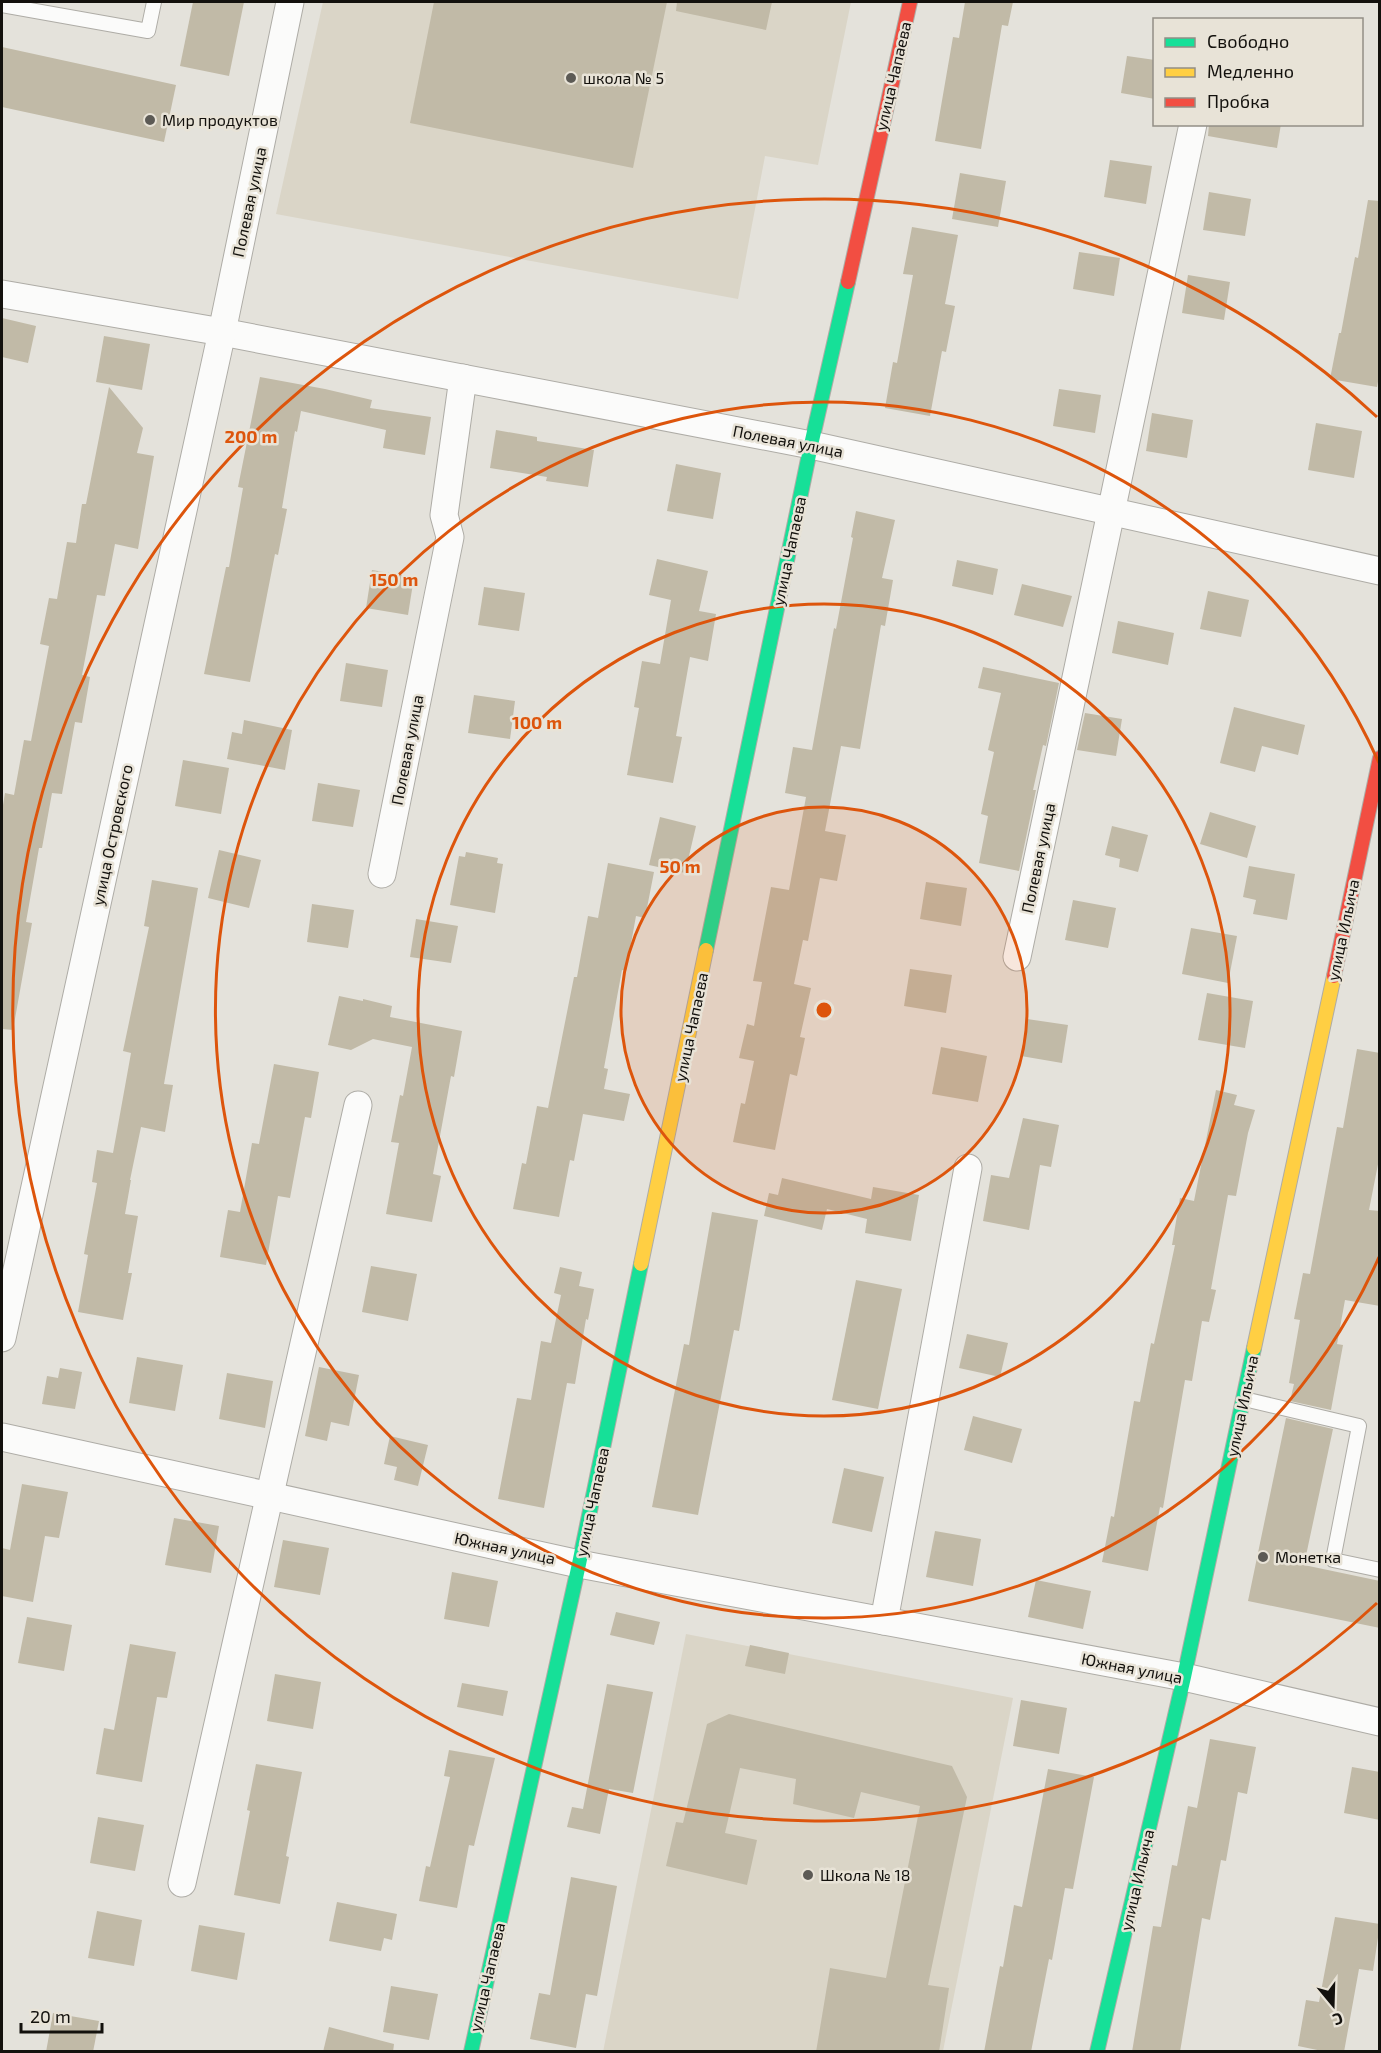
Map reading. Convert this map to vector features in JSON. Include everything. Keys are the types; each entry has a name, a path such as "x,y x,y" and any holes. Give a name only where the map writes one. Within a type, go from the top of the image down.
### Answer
{"street":[{"name":"Полевая улица","path":"222,332 290,2"},
{"name":"улица Чапаева","path":"471,2052 579,1564 811,445 910,2"},
{"name":"Полевая улица","path":"1017,957 1192,126"},
{"name":"Полевая улица","path":"2,294 222,332 811,445 1380,571"},
{"name":"улица Островского","path":"2,1338 222,332"},
{"name":"Полевая улица","path":"382,874 450,537 444,515 463,378"},
{"name":"улица Ильича","path":"1097,2052 1184,1677 1380,758"},
{"path":"182,1883 358,1105"},
{"path":"884,1621 968,1168"},
{"name":"Южная улица","path":"2,1437 579,1564 1184,1677 1380,1722"}],"lane":[{"path":"2,5 148,31 154,2"},
{"path":"1244,1399 1359,1426 1334,1560 1380,1570"}],"shaded area":[{"name":"школа № 5","path":"323,2 851,2 818,165 765,156 738,299 276,214"},
{"name":"Школа № 18","path":"686,1634 1013,1698 943,2051 603,2052"}],"building":[{"path":"193,2 244,2 229,76 180,66"},
{"path":"434,2 667,2 633,168 410,123"},
{"path":"677,2 772,2 766,30 676,11"},
{"path":"965,2 1013,2 1008,26 1002,25 981,149 935,141 953,37 959,38"},
{"path":"2,47 176,85 164,142 2,107"},
{"path":"1127,56 1153,60 1153,99 1121,93"},
{"path":"1209,126 1281,126 1277,148 1208,136"},
{"path":"1110,160 1152,166 1146,204 1104,197"},
{"path":"960,173 1006,181 998,227 952,219"},
{"path":"1209,192 1251,199 1245,236 1203,230"},
{"path":"1368,200 1380,201 1380,371 1377,387 1330,379 1355,257 1358,258"},
{"path":"912,227 958,235 945,304 955,306 946,352 942,351 930,416 885,408 893,362 897,363 913,275 903,274"},
{"path":"1079,252 1120,258 1114,296 1073,289"},
{"path":"1188,275 1230,282 1224,320 1182,313"},
{"path":"2,318 36,326 28,363 2,357"},
{"path":"104,336 150,344 142,390 96,382"},
{"path":"260,377 372,400 370,408 431,417 425,455 383,448 386,430 301,411 297,432 295,431 282,508 287,509 278,555 275,554 250,682 204,674 226,567 229,567 243,488 238,487"},
{"path":"109,387 143,428 137,453 154,456 138,549 115,544 105,596 97,595 82,675 90,677 82,723 75,722 62,794 52,793 42,848 39,848 26,922 32,923 13,1030 2,1029 2,811 5,793 14,795 24,740 31,741 49,646 40,644 49,598 57,599 67,542 76,543 82,504 86,504"},
{"path":"1059,389 1101,395 1095,433 1053,426"},
{"path":"1152,413 1193,420 1187,458 1146,451"},
{"path":"1316,423 1362,431 1354,478 1308,470"},
{"path":"496,430 537,437 537,441 594,450 588,487 546,481 547,477 490,468"},
{"path":"676,464 721,473 713,519 667,511"},
{"path":"856,511 895,520 882,578 893,580 885,626 881,625 860,749 841,746 825,831 846,835 837,881 820,878 808,941 803,940 794,984 811,988 800,1037 805,1038 797,1076 790,1074 775,1150 733,1142 741,1103 745,1104 754,1061 739,1058 747,1024 754,1026 762,982 753,981 771,887 789,890 806,797 785,793 793,747 812,750 853,538 851,537"},
{"path":"657,559 708,571 699,611 716,614 708,661 690,657 676,736 682,737 673,783 627,775 639,708 634,707 642,661 660,664 671,600 649,595"},
{"path":"957,560 998,569 993,595 952,586"},
{"path":"372,570 414,577 408,615 366,608"},
{"path":"1022,584 1072,596 1063,627 1014,615"},
{"path":"484,587 525,593 519,631 478,625"},
{"path":"1208,591 1249,600 1241,637 1200,629"},
{"path":"1118,621 1174,633 1168,665 1112,653"},
{"path":"346,663 388,670 382,707 340,701"},
{"path":"983,667 1059,683 1046,746 1043,745 1033,790 1036,790 1019,871 979,863 988,816 981,814 994,752 988,750 1001,693 978,688"},
{"path":"474,695 515,701 510,739 468,733"},
{"path":"1234,707 1305,725 1298,755 1262,746 1255,772 1220,763"},
{"path":"1085,713 1122,719 1116,756 1077,750"},
{"path":"244,720 292,730 285,770 227,759 232,732 242,734"},
{"path":"183,760 229,768 221,814 175,806"},
{"path":"318,783 360,790 353,827 312,821"},
{"path":"1210,812 1256,826 1247,858 1200,844"},
{"path":"660,817 696,826 685,873 649,865"},
{"path":"1112,826 1148,835 1138,872 1119,867 1120,859 1105,855"},
{"path":"219,850 261,860 249,908 208,898"},
{"path":"466,852 498,858 497,863 503,864 495,913 450,905 459,856 465,857"},
{"path":"608,863 654,872 645,918 636,916 626,971 622,970 604,1068 608,1069 604,1089 630,1094 624,1121 583,1114 574,1161 570,1160 559,1217 513,1209 522,1163 526,1164 537,1106 548,1108 588,916 598,918"},
{"path":"1249,866 1295,874 1287,920 1253,914 1256,900 1243,897"},
{"path":"152,880 198,888 164,1084 173,1085 165,1132 141,1127 130,1180 125,1214 138,1216 128,1273 132,1273 123,1320 78,1312 88,1255 84,1254 97,1183 92,1182 97,1150 113,1153 131,1053 123,1051 149,927 144,926"},
{"path":"926,882 967,888 961,926 920,919"},
{"path":"1073,900 1116,908 1108,948 1065,940"},
{"path":"312,904 354,910 348,948 307,942"},
{"path":"416,919 458,926 451,963 410,957"},
{"path":"1191,928 1237,936 1228,983 1182,974"},
{"path":"910,969 952,975 946,1013 904,1006"},
{"path":"1207,993 1253,1001 1245,1048 1198,1040"},
{"path":"339,996 392,1006 390,1017 462,1031 454,1077 451,1076 433,1174 441,1176 432,1222 386,1214 399,1143 391,1142 412,1047 373,1039 351,1050 328,1045"},
{"path":"1027,1019 1068,1025 1062,1063 1021,1056"},
{"path":"941,1047 987,1056 978,1102 932,1094"},
{"path":"1357,1049 1380,1053 1380,1154 1369,1210 1380,1211 1380,1306 1345,1300 1337,1344 1343,1345 1331,1410 1290,1401 1294,1384 1289,1383 1300,1320 1294,1319 1303,1273 1310,1274 1337,1127 1343,1128"},
{"path":"274,1064 319,1072 311,1118 305,1117 290,1198 278,1196 266,1265 220,1257 228,1210 240,1212 252,1143 259,1144"},
{"path":"1216,1090 1237,1095 1234,1105 1255,1110 1248,1133 1236,1196 1228,1195 1211,1289 1216,1290 1209,1322 1202,1321 1192,1381 1185,1380 1163,1508 1160,1507 1148,1571 1102,1562 1111,1516 1114,1517 1134,1401 1140,1402 1151,1343 1154,1344 1175,1245 1172,1245 1180,1198 1194,1201"},
{"path":"1023,1118 1059,1125 1051,1167 1040,1165 1029,1230 983,1221 991,1175 1009,1178"},
{"path":"782,1178 871,1199 873,1187 919,1195 911,1241 865,1233 867,1219 827,1209 822,1230 764,1216 769,1193 778,1195"},
{"path":"712,1212 758,1220 739,1331 734,1330 698,1515 652,1507 684,1344 689,1345"},
{"path":"371,1266 417,1274 408,1321 362,1312"},
{"path":"560,1267 582,1272 579,1286 594,1289 588,1320 586,1319 575,1384 567,1383 544,1508 498,1499 517,1398 531,1400 541,1341 551,1343 561,1295 554,1293"},
{"path":"856,1280 902,1289 878,1409 832,1400"},
{"path":"967,1334 1008,1343 1000,1377 959,1368"},
{"path":"137,1357 183,1365 175,1411 129,1403"},
{"path":"319,1367 359,1375 349,1426 331,1422 327,1441 305,1436"},
{"path":"60,1368 82,1372 75,1409 42,1404 47,1376 58,1378"},
{"path":"227,1373 273,1381 265,1428 219,1419"},
{"path":"973,1416 1022,1429 1012,1463 964,1450"},
{"path":"1286,1418 1333,1429 1304,1565 1380,1581 1380,1628 1248,1601"},
{"path":"390,1436 428,1445 418,1486 394,1480 397,1467 384,1464"},
{"path":"844,1468 884,1477 872,1532 832,1523"},
{"path":"22,1484 68,1492 59,1538 45,1536 33,1602 2,1596 2,1548 10,1550"},
{"path":"174,1518 219,1526 211,1573 165,1565"},
{"path":"935,1531 981,1539 973,1586 926,1577"},
{"path":"283,1540 329,1548 320,1595 274,1587"},
{"path":"452,1572 498,1581 489,1627 444,1619"},
{"path":"1036,1580 1091,1591 1083,1629 1028,1617"},
{"path":"616,1612 660,1622 654,1645 610,1635"},
{"path":"27,1617 72,1625 64,1671 18,1663"},
{"path":"130,1644 176,1652 167,1698 157,1697 142,1782 96,1774 104,1728 114,1730"},
{"path":"750,1645 789,1653 785,1674 745,1666"},
{"path":"275,1674 321,1682 313,1729 267,1721"},
{"path":"462,1683 508,1691 503,1716 457,1707"},
{"path":"607,1684 653,1692 633,1793 609,1789 600,1834 567,1827 572,1807 583,1809"},
{"path":"1021,1700 1067,1708 1059,1754 1013,1746"},
{"path":"729,1714 952,1766 967,1797 928,1985 949,1988 939,2052 816,2052 830,1968 886,1978 920,1806 861,1792 854,1818 793,1804 796,1779 740,1768 725,1833 757,1840 747,1885 666,1866 676,1822 683,1823 707,1724"},
{"path":"1210,1739 1256,1747 1247,1794 1238,1792 1226,1861 1221,1860 1210,1920 1202,1918 1180,2052 1132,2052 1153,1926 1161,1927 1172,1865 1177,1866 1188,1806 1197,1808"},
{"path":"449,1750 495,1758 474,1846 469,1845 457,1908 419,1901 426,1866 430,1867 450,1777 444,1776"},
{"path":"256,1764 302,1772 286,1856 289,1857 280,1904 234,1895 250,1811 247,1810"},
{"path":"1352,1767 1380,1772 1380,1820 1344,1813"},
{"path":"1048,1769 1094,1777 1073,1889 1065,1888 1052,1960 1049,1959 1031,2052 984,2052 1014,1905 1022,1907"},
{"path":"98,1817 144,1825 135,1871 90,1863"},
{"path":"571,1877 617,1886 597,1996 586,1994 576,2048 530,2039 539,1993 550,1995"},
{"path":"337,1902 397,1914 392,1940 384,1938 381,1951 329,1941"},
{"path":"97,1911 142,1920 134,1966 88,1958"},
{"path":"1335,1917 1380,1924 1373,1971 1359,1969 1344,2052 1327,2052 1298,2046 1306,2000 1319,2002"},
{"path":"199,1925 245,1933 237,1980 191,1971"},
{"path":"391,1986 438,1994 429,2040 383,2032"},
{"path":"53,2013 99,2021 93,2052 46,2052"},
{"path":"329,2027 394,2044 393,2052 323,2052"}],"traffic: fast":[{"path":"706,950 811,445 848,282"},
{"path":"471,2052 579,1564 641,1264"},
{"path":"1097,2052 1184,1677 1254,1348"}],"traffic: slow":[{"path":"641,1264 706,950"},
{"path":"1254,1348 1334,976"}],"traffic: jam":[{"path":"848,282 910,2"},
{"path":"1334,976 1380,758"}],"place":[{"name":"школа № 5","path":"571,78"},
{"name":"Мир продуктов","path":"150,120"},
{"name":"Монетка","path":"1263,1557"},
{"name":"Школа № 18","path":"808,1875"}]}
